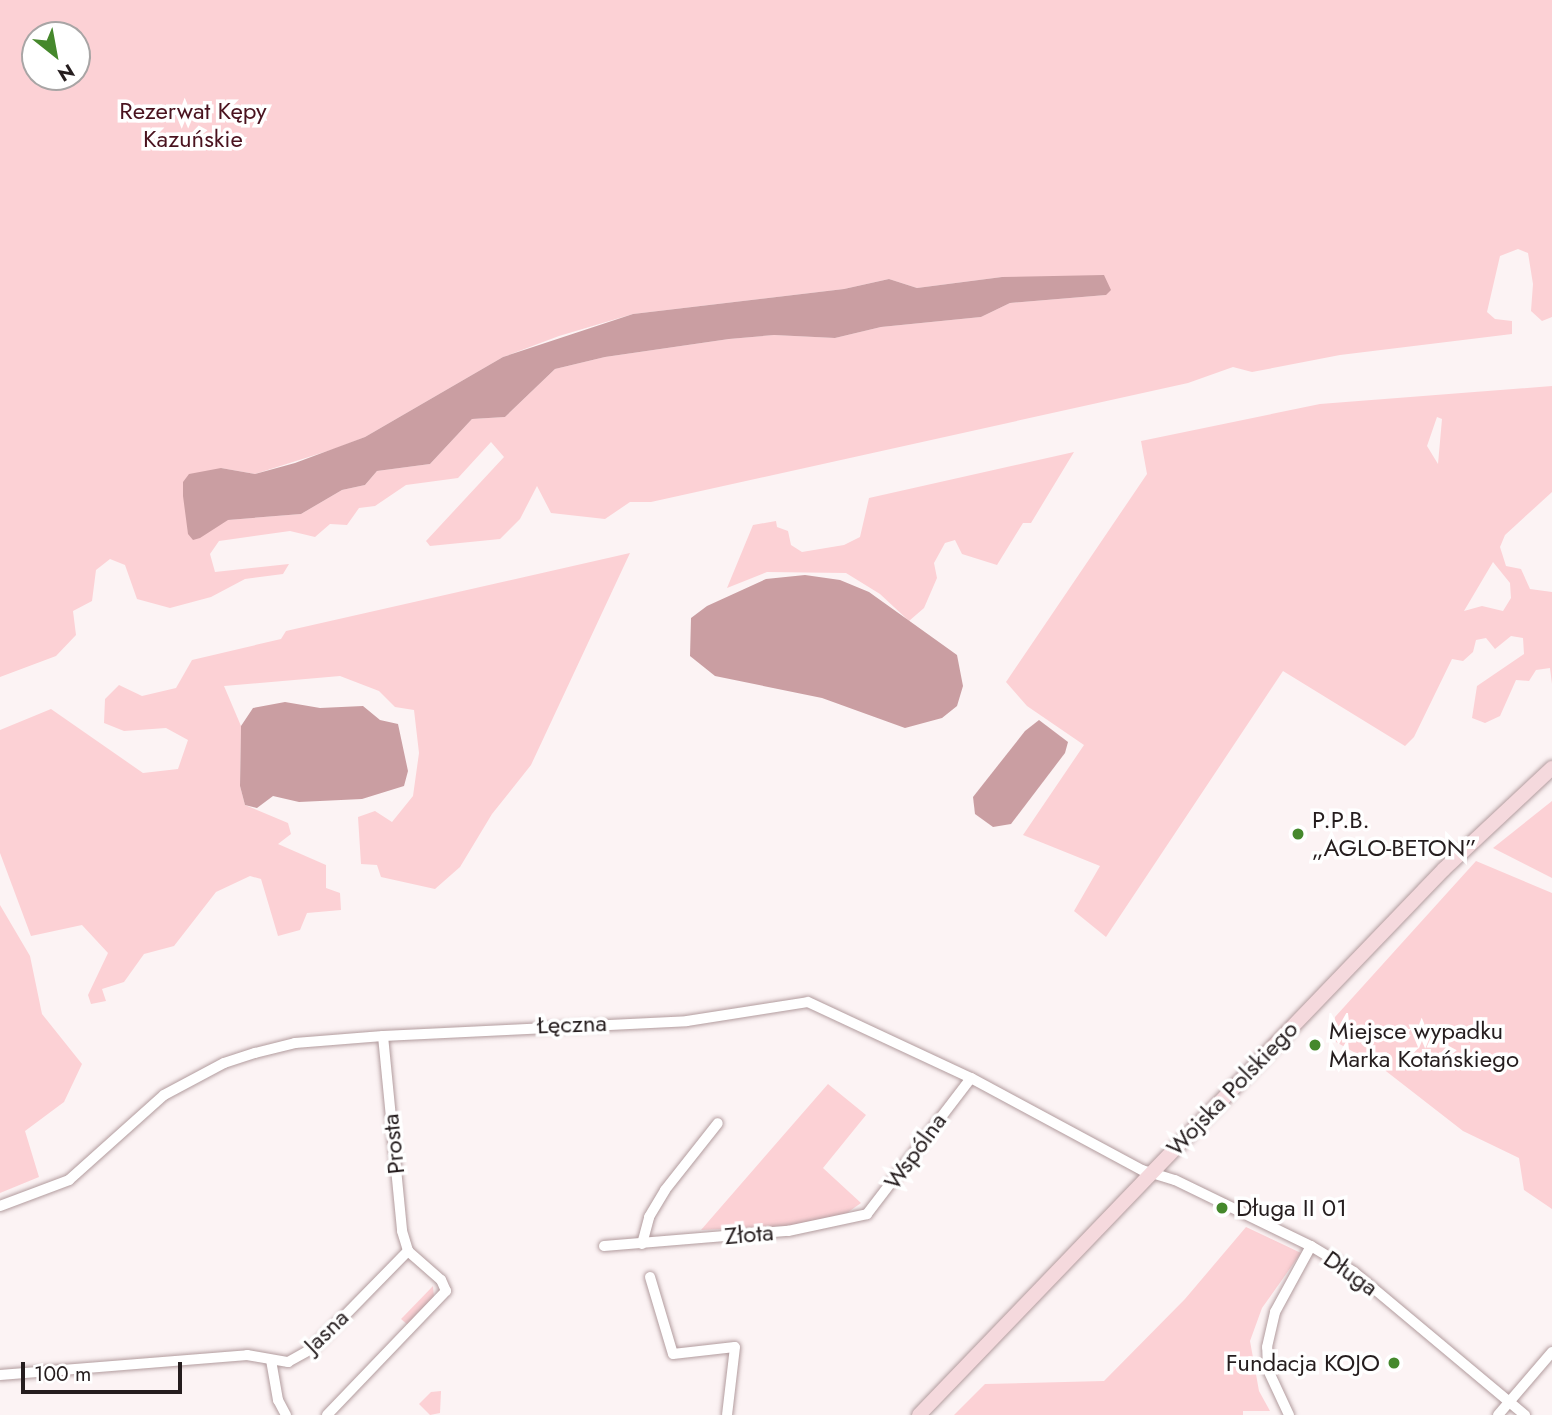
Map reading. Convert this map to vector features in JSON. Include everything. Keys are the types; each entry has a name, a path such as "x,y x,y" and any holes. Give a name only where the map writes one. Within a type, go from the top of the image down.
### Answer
{"main road":[{"name":"Wojska Polskiego","path":"919,1415 1444,869 1552,768"}],"street":[{"name":"Łęczna","path":"0,1206 69,1180 164,1095 224,1063 295,1043 687,1021 807,1002 971,1078 1152,1172"},
{"name":"Prosta","path":"383,1036 402,1231 408,1251"},
{"name":"Wspólna","path":"856,1218 876,1208 886,1184 971,1078"},
{"path":"642,1244 649,1217 665,1190 719,1123"},
{"name":"Długa","path":"1152,1172 1311,1246 1354,1272 1525,1415"},
{"name":"Złota","path":"604,1246 788,1231 856,1218"},
{"path":"1289,1415 1268,1370 1268,1347 1275,1312 1311,1246"},
{"path":"327,1415 446,1291 441,1280 408,1251"},
{"name":"Jasna","path":"0,1375 96,1370 180,1358 247,1355 288,1362 313,1348 408,1251"},
{"path":"650,1277 673,1354 735,1348 727,1415"},
{"path":"1498,1415 1552,1352"},
{"path":"271,1360 278,1400 286,1415"}],"green space":[{"name":"Rezerwat Kępy Kazuńskie","path":"0,0 1552,0 1552,317 1542,321 1531,311 1533,284 1528,253 1518,249 1500,256 1487,312 1495,319 1512,321 1512,334 1340,355 1252,372 1233,367 1188,383 651,502 630,502 605,519 551,513 537,486 520,519 500,539 430,546 426,541 504,457 491,442 458,478 406,485 375,506 359,508 347,525 330,524 315,537 290,531 219,541 210,554 215,572 289,564 283,574 245,579 211,597 170,608 137,599 125,565 110,559 96,570 92,601 73,611 76,635 56,656 0,677","holes":["1002,277 1106,295 1010,303 981,317 881,327 835,338 774,335 729,339 605,357 555,369 505,417 472,419 430,464 377,471 365,485 342,490 301,514 228,520 221,468 255,474 334,449 365,437 503,357 559,336 633,314 844,289 889,279 917,288"]},
{"path":"1552,386 1552,492 1505,535 1500,547 1506,566 1521,569 1530,589 1552,592 1552,684 1550,668 1536,670 1529,681 1516,680 1500,716 1485,723 1472,718 1477,686 1524,654 1523,638 1511,636 1495,649 1486,638 1476,640 1473,652 1463,661 1452,659 1414,737 1405,746 1283,671 1106,937 1074,911 1100,866 1023,835 1084,745 1027,706 1006,682 1147,474 1141,441 1320,404","holes":["1437,417 1442,419 1438,464 1427,446","1493,562 1510,583 1511,598 1503,611 1482,606 1464,611"]},
{"path":"1074,452 1031,523 1023,523 997,565 962,554 955,540 945,543 934,563 937,578 924,608 909,621 880,594 846,573 767,572 727,588 753,525 776,521 777,527 788,531 791,545 802,552 844,545 860,537 869,498"},
{"path":"630,553 531,765 492,814 460,867 435,889 381,877 377,865 361,864 358,817 375,811 392,822 413,796 419,753 414,710 395,707 379,691 340,676 224,686 241,726 240,786 245,805 288,823 291,834 278,844 326,865 326,888 340,893 341,910 307,913 300,930 278,936 261,879 250,876 216,892 174,946 144,954 124,982 102,989 106,1001 91,1004 88,995 108,953 82,925 31,936 0,853 0,730 51,709 143,773 178,769 188,740 166,728 124,731 104,723 105,699 119,685 142,696 176,688 192,660 281,639 286,631"},
{"path":"1552,801 1552,878 1493,848"},
{"path":"1476,861 1552,893 1552,1209 1524,1190 1519,1158 1463,1131 1382,1068 1336,1042 1335,1017"},
{"path":"0,905 30,956 42,1014 82,1064 64,1102 25,1131 39,1177 0,1193"},
{"path":"828,1084 866,1115 823,1168 861,1203 844,1215 792,1226 701,1230"},
{"path":"1246,1227 1301,1253 1262,1308 1250,1341 1259,1391 1270,1411 1243,1411 1243,1415 954,1415 985,1384 1104,1381 1185,1299"},
{"path":"433,1286 434,1298 408,1325 401,1319"},
{"path":"441,1391 440,1413 430,1415 419,1404 431,1392"}],"shaded area":[{"path":"1104,275 1111,290 1106,295 1010,303 981,317 881,327 835,338 774,335 729,339 605,357 555,369 505,417 472,419 430,464 377,471 365,485 342,490 301,514 228,520 200,538 193,540 188,534 183,482 189,474 221,468 255,474 295,463 365,437 503,357 633,314 844,289 889,279 917,288 1002,277"},
{"path":"805,575 840,580 869,592 957,655 963,686 957,706 942,718 905,728 822,698 715,676 690,656 691,618 707,606 766,579"},
{"path":"285,702 320,708 363,706 380,720 398,724 408,771 404,786 362,799 299,802 273,796 257,808 245,805 240,786 241,726 253,708"},
{"path":"1039,720 1068,742 1065,753 1011,824 993,827 975,814 973,797 1025,731"}],"place":[{"name":"P.P.B. „AGLO-BETON”","path":"1298,834"},
{"name":"Miejsce wypadku Marka Kotańskiego","path":"1315,1045"},
{"name":"Długa II 01","path":"1222,1208"},
{"name":"Fundacja KOJO","path":"1394,1363"}]}
